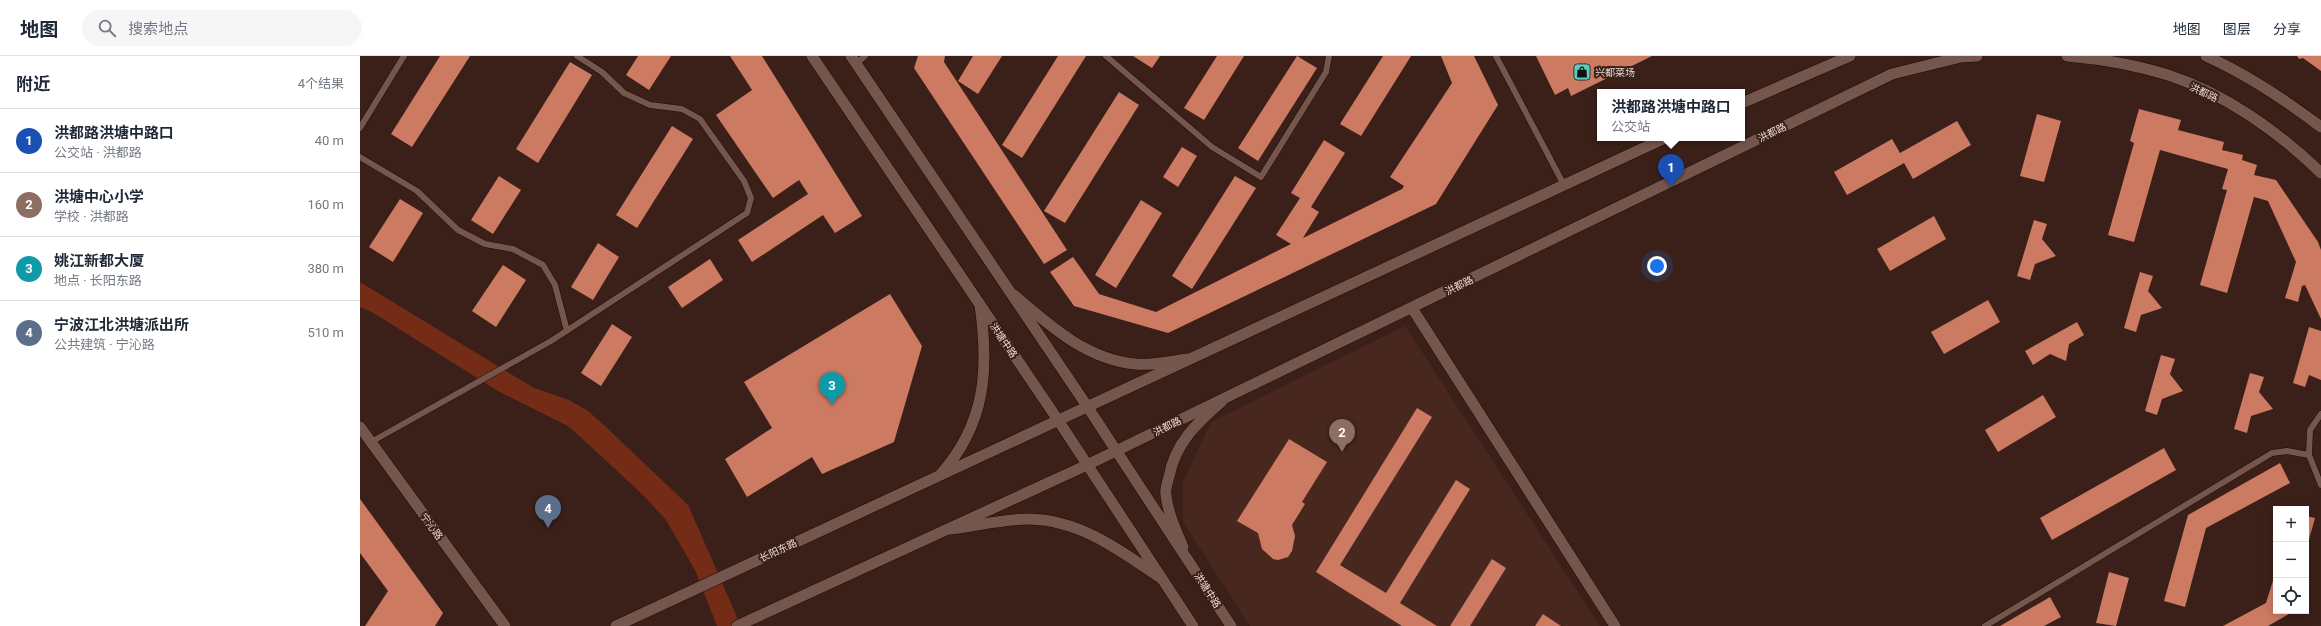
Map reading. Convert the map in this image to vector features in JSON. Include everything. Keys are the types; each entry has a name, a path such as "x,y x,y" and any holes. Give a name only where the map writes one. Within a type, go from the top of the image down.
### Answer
{"main road":[{"name":"洪塘中路","path":"812,56 1058,420 1193,626"},
{"path":"1745,102 1850,56"},
{"name":"洪都路","path":"946,530 1087,465 1892,74 1961,57 1977,56"},
{"name":"洪都路","path":"2067,56 2096,59 2169,76 2213,95 2270,130 2304,156 2321,173"},
{"path":"2206,56 2237,70 2283,98 2321,127"},
{"name":"洪塘中路","path":"853,60 1087,406 1231,626"},
{"path":"941,474 1659,141"},
{"path":"1009,291 1061,334 1088,351 1110,360 1137,365 1189,359"},
{"path":"941,474 953,460 969,435 979,408 983,383 985,343 980,305"},
{"path":"1412,308 1616,626"},
{"path":"1188,559 1168,507 1165,493 1170,470 1176,451 1186,435 1225,398"},
{"name":"宁沁路","path":"360,427 505,626"},
{"name":"长阳东路","path":"616,626 941,474"},
{"path":"737,626 946,530 1028,519 1061,522 1091,532 1162,579"}],"lane":[{"path":"360,128 404,56"},
{"path":"371,442 567,331 747,213 751,198 744,181 700,119 682,109 650,105 624,93 602,72 577,56"},
{"path":"853,60 865,56"},
{"path":"1106,56 1212,147 1261,177 1326,72 1329,56"},
{"path":"1496,56 1564,185"},
{"path":"360,157 417,191 458,230 485,244 513,249 543,265 555,286 567,331"},
{"path":"2321,414 2310,430 2309,455 2321,484"},
{"path":"1985,626 2272,453 2287,451 2309,455"}],"shaded area":[{"path":"360,282 534,388 569,400 588,411 606,427 688,505 741,626 717,626 695,570 666,520 644,496 568,426 498,391 372,312 360,307"},
{"path":"1405,326 1600,626 1250,626 1183,522 1183,482 1211,422"}],"building":[{"path":"440,56 470,56 412,147 391,134"},
{"path":"638,56 671,56 649,90 626,75"},
{"path":"730,56 762,56 862,216 835,233 823,215 752,262 738,240 808,194 799,180 773,198 716,115 752,90"},
{"path":"918,56 945,56 944,62 1067,250 1044,264 914,68"},
{"path":"973,56 1002,56 978,94 958,81"},
{"path":"1058,56 1086,56 1022,158 1002,145"},
{"path":"1133,56 1160,56 1152,68"},
{"path":"1217,56 1244,56 1204,120 1184,108"},
{"path":"1297,56 1317,68 1258,161 1238,148"},
{"path":"1383,56 1411,56 1361,136 1340,124"},
{"path":"1441,56 1474,56 1498,105 1436,204 1168,333 1074,306 1050,272 1073,257 1099,294 1156,312 1291,244 1276,235 1300,198 1291,193 1324,140 1345,153 1311,207 1319,212 1303,238 1402,189 1404,186 1390,177 1452,83"},
{"name":"兴都菜场","path":"1536,56 1652,56 1571,96 1568,88 1555,95"},
{"path":"2297,56 2321,56 2321,71 2303,58 2299,59"},
{"path":"570,62 592,75 538,163 516,149"},
{"path":"1119,92 1139,105 1065,223 1044,211"},
{"path":"2139,109 2181,120 2178,130 2224,142 2222,150 2243,155 2242,160 2257,165 2254,175 2276,180 2318,242 2321,250 2321,319 2305,285 2302,286 2298,302 2285,298 2296,262 2268,201 2254,197 2227,293 2200,285 2227,190 2222,189 2228,169 2160,150 2134,242 2108,235 2134,143 2130,141"},
{"path":"2037,114 2061,121 2044,182 2020,176"},
{"path":"1957,121 1971,145 1913,179 1904,163 1847,195 1834,172 1892,139 1900,153"},
{"path":"672,126 693,139 637,228 616,215"},
{"path":"1182,147 1197,156 1178,187 1163,177"},
{"path":"499,176 521,190 493,234 471,220"},
{"path":"1235,176 1256,188 1192,289 1172,276"},
{"path":"400,199 423,213 393,262 369,247"},
{"path":"1141,200 1162,213 1116,288 1095,275"},
{"path":"1934,216 1946,239 1890,271 1877,249"},
{"path":"2034,220 2047,224 2042,239 2056,256 2035,264 2030,280 2017,276"},
{"path":"598,243 619,257 593,300 571,287"},
{"path":"710,259 723,280 682,308 668,287"},
{"path":"503,265 526,280 496,327 472,311"},
{"path":"2140,272 2153,276 2148,291 2162,308 2141,315 2136,332 2124,328"},
{"path":"890,294 922,346 894,442 822,474 812,457 747,497 725,459 772,428 744,382"},
{"path":"1988,300 2000,322 1944,354 1931,332"},
{"path":"2077,322 2084,335 2069,344 2066,361 2050,354 2033,365 2025,351"},
{"path":"612,324 632,337 601,386 581,373"},
{"path":"2309,327 2321,331 2321,380 2309,375 2305,387 2293,383"},
{"path":"2161,355 2175,359 2170,374 2183,391 2162,399 2157,415 2145,411"},
{"path":"2250,373 2264,377 2259,392 2273,409 2251,416 2247,433 2234,429"},
{"path":"2043,395 2056,417 1998,452 1985,430"},
{"path":"1417,408 1432,417 1340,565 1386,593 1456,480 1470,489 1400,603 1437,626 1402,626 1316,572"},
{"path":"1289,439 1327,462 1302,502 1305,504 1292,525 1295,536 1292,551 1288,557 1278,560 1273,559 1262,549 1258,533 1237,521"},
{"path":"2164,448 2176,470 2052,540 2040,518"},
{"path":"2280,463 2290,483 2206,528 2185,607 2164,601 2188,515"},
{"path":"360,499 443,613 435,626 365,626 388,591 360,553"},
{"path":"2309,517 2315,518 2309,539"},
{"path":"1492,559 1506,568 1470,626 1450,626"},
{"path":"2109,572 2129,578 2116,626 2096,623"},
{"path":"2273,581 2273,614 2289,614 2268,626 2223,626 2266,603"},
{"path":"2050,597 2061,617 2044,626 2000,626"},
{"path":"1543,614 1561,626 1535,626"}],"place":[{"name":"兴都菜场","path":"1582,72"},
{"name":"洪都路洪塘中路口","path":"1671,187"},
{"name":"姚江新都大厦","path":"832,405"},
{"name":"洪塘中心小学","path":"1342,452"},
{"name":"宁波江北洪塘派出所","path":"548,528"}]}
